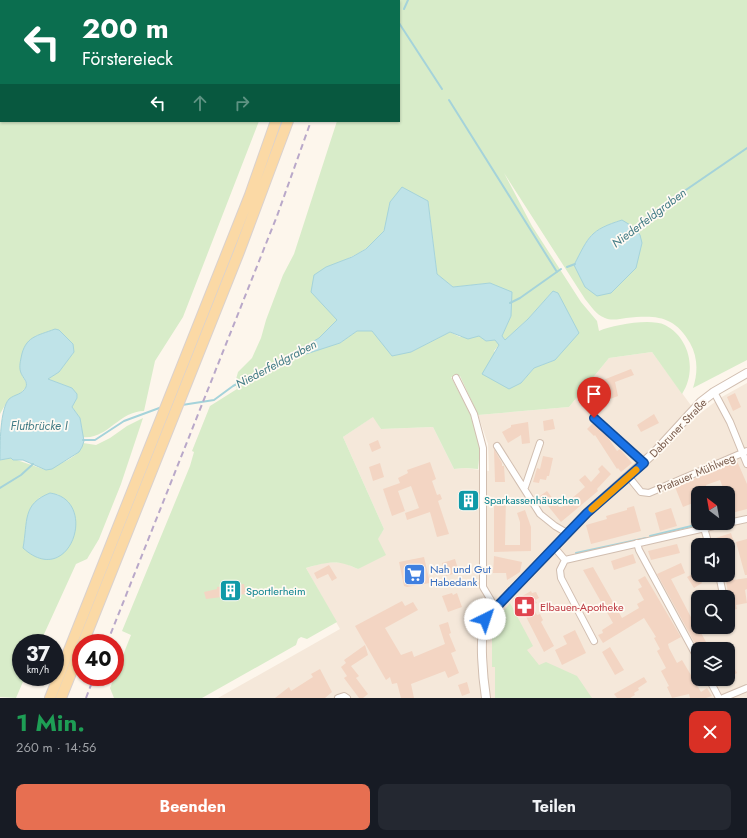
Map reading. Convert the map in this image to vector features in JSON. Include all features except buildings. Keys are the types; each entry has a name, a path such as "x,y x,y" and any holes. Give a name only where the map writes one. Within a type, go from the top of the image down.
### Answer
{"main road":[{"path":"50,698 247,202 276,122"},
{"path":"87,634 259,199 288,122"},
{"path":"61,698 72,670"}],"street":[{"name":"Dabruner Straße","path":"486,698 483,628 485,619 567,533 644,463 696,408 714,392 747,373"},
{"path":"456,378 474,414 483,448 483,587 495,607"},
{"path":"714,392 745,452 747,464"},
{"path":"594,418 644,463"},
{"path":"525,487 540,443"},
{"path":"498,446 545,519 567,533"},
{"name":"Pratauer Mühlweg","path":"628,476 641,492 649,493 745,452"},
{"path":"735,522 747,519"},
{"path":"565,560 696,530"},
{"path":"637,544 691,646"},
{"path":"554,547 565,560"},
{"path":"565,560 560,570 561,578 594,642"},
{"path":"713,686 719,698"},
{"path":"723,698 747,688"},
{"path":"338,698 344,696 347,698"}],"shaded area":[{"path":"652,352 698,415 720,398 747,383 747,698 218,698 340,629 306,568 327,562 344,563 358,569 384,529 343,437 374,416 381,429 433,427 454,469 464,468 489,471 488,444 478,415 569,407 609,358"}],"green space":[{"path":"400,0 747,0 747,360 693,388 696,377 696,359 693,348 684,334 670,322 655,317 626,318 616,320 607,319 596,313 585,299 504,173 532,226 581,302 597,321 599,331 632,323 650,322 665,325 674,331 680,338 685,346 690,365 687,385 682,394 652,352 609,358 569,407 478,415 460,376 451,377 472,416 480,449 478,469 454,469 433,427 381,429 373,417 343,437 384,529 378,539 386,555 358,569 332,562 306,568 337,622 307,639 301,637 298,639 296,645 202,698 114,698 110,688 111,686 124,686 124,653 131,635 122,631 190,466 194,452 192,451 210,406 237,389 235,383 238,372 252,358 261,338 266,320 283,275 294,254 337,122 400,122","holes":["428,201 437,274 453,287 490,283 511,316 502,336 505,340 528,319 553,291 555,360 534,368 521,383 494,351 499,345 499,342 495,340 486,341 480,336 460,337 450,332 411,352 372,331 357,331 340,343 297,351 319,338 338,320 326,267 359,253 380,237 385,227 390,202","622,220 574,265 583,247 597,231 603,227"]},
{"path":"0,122 259,122 183,317 155,361 144,411 127,415 99,434 91,437 83,437 80,418 72,407 77,398 72,388 48,379 59,372 74,352 70,340 52,330 48,333 35,336 21,373 26,383 26,387 19,395 8,400 0,414"},
{"path":"143,418 121,484 99,539 87,559 76,564 44,634 12,634 12,686 21,686 16,698 0,697 0,460 11,458 46,470 73,457 78,453 83,443 96,445 110,438 127,426","holes":["50,493 59,495 23,547 26,532 39,498"]},
{"path":"510,603 533,646 527,650 539,665 546,662 577,676 592,698 495,698 495,667 492,667 492,625"}],"water":[{"path":"402,187 428,201 437,274 453,287 490,283 512,292 511,316 502,336 505,340 528,319 553,291 558,293 579,333 555,360 534,368 521,383 509,389 482,374 499,345 495,340 486,341 479,336 468,339 450,332 411,352 392,356 372,331 357,331 340,343 297,357 295,354 297,351 319,338 337,320 311,292 314,275 326,267 352,257 366,249 384,231 390,202"},
{"path":"622,220 635,228 640,235 642,243 636,268 611,293 597,296 585,287 574,265 583,247 592,235 603,227"},
{"name":"Flutbrücke I","path":"55,329 59,330 73,344 74,352 59,372 48,379 72,388 77,394 77,398 72,407 80,418 84,441 82,447 79,452 52,469 46,470 23,460 13,460 11,458 0,460 1,427 6,404 11,397 22,392 26,387 26,382 20,369 20,362 25,345 37,335"},
{"path":"50,493 65,499 73,511 76,525 73,539 65,551 54,559 40,558 23,548 26,522 30,508 41,497"}],"waterway":[{"path":"404,9 408,0"},
{"path":"400,25 442,89"},
{"path":"449,100 557,272"},
{"name":"Niederfeldgraben","path":"633,230 645,218 747,148"},
{"name":"Niederfeldgraben","path":"567,267 575,264"},
{"name":"Niederfeldgraben","path":"510,303 520,298 561,269"},
{"name":"Niederfeldgraben","path":"182,405 214,400 233,386 296,353"},
{"name":"Niederfeldgraben","path":"83,440 95,440 124,421 162,407"},
{"name":"Niederfeldgraben","path":"0,488 21,475 33,464"},
{"path":"650,536 691,526"},
{"path":"576,553 646,538"}],"railway":[{"path":"111,634 277,216 311,122"},
{"path":"86,698 91,686"}],"slow traffic":[{"path":"592,509 636,470"}],"place":[{"name":"Sparkassenhäuschen","path":"468,500"},
{"name":"Nah und Gut Habedank","path":"415,575"},
{"name":"Sportlerheim","path":"231,591"},
{"name":"Elbauen-Apotheke","path":"524,607"}],"route":[{"path":"485,619 587,513 644,463 594,418"}]}
